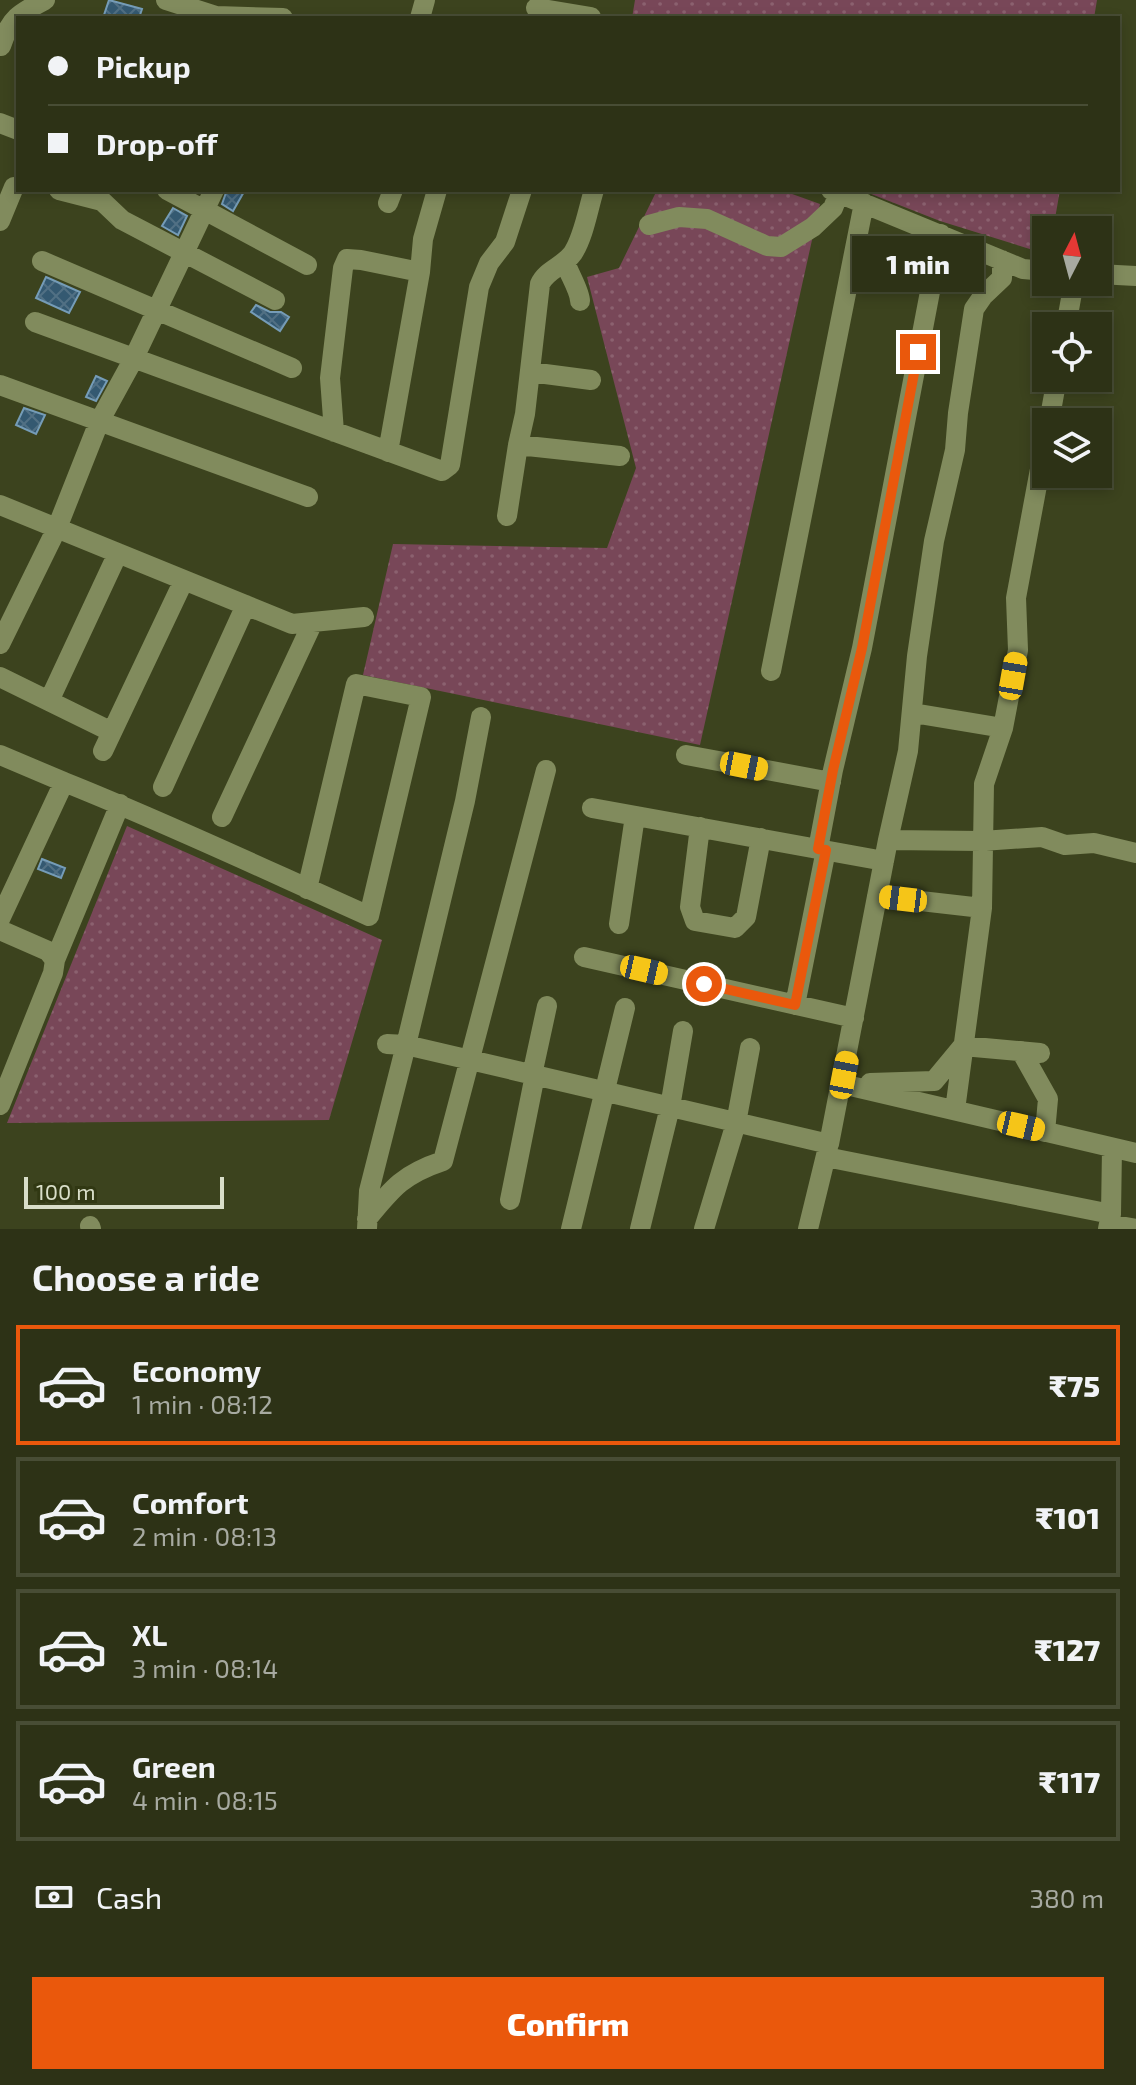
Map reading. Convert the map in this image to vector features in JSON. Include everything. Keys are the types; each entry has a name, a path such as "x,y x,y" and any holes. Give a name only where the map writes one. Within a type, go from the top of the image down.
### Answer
{"street":[{"path":"18,16 45,0"},
{"path":"166,0 209,16 271,14"},
{"path":"536,8 592,12"},
{"path":"1,46 7,27 16,18"},
{"path":"0,221 14,187"},
{"path":"74,192 104,196 122,220 275,300"},
{"path":"171,192 307,265"},
{"path":"0,644 57,528 99,422 133,360 213,192"},
{"path":"388,452 423,239 436,192"},
{"path":"35,322 442,471 450,465 479,287 489,263 505,242 521,192"},
{"path":"507,516 525,414 540,284 543,277 575,251 593,192"},
{"path":"649,225 679,217 707,219 767,246 781,247 833,208 835,192 1023,269 1032,270"},
{"path":"771,671 864,203"},
{"path":"795,1005 831,782 862,648 941,234"},
{"path":"334,432 330,378 343,268 347,259 420,272"},
{"path":"808,1229 842,1084 908,751 917,656 934,541 955,450 974,309 1002,278 1002,260"},
{"path":"42,261 292,368"},
{"path":"565,262 580,301"},
{"path":"1112,275 1136,276"},
{"path":"530,372 591,380"},
{"path":"0,385 308,497"},
{"path":"518,445 620,456"},
{"path":"955,1110 982,908 984,784 1003,728 1018,650 1016,598 1036,488"},
{"path":"0,505 292,624 364,617"},
{"path":"49,701 118,553"},
{"path":"103,751 184,580"},
{"path":"163,787 246,605"},
{"path":"222,817 313,622"},
{"path":"0,677 112,732"},
{"path":"0,755 120,804 307,889 369,916 421,697 356,684 307,889"},
{"path":"913,713 1003,728"},
{"path":"367,1224 369,1191 396,1044 465,801 481,717"},
{"path":"686,755 831,782"},
{"path":"367,1224 384,1198 414,1171 443,1161 546,770"},
{"path":"0,919 64,782"},
{"path":"0,1105 53,973 55,960 120,804"},
{"path":"592,808 884,861"},
{"path":"619,924 635,816"},
{"path":"700,827 690,907 695,921 721,926 735,928 746,917 761,838"},
{"path":"888,840 982,841 1042,837 1065,845 1094,843 1136,853"},
{"path":"877,896 982,908"},
{"path":"0,930 48,951 55,960"},
{"path":"584,957 854,1018"},
{"path":"510,1200 547,1006"},
{"path":"571,1229 625,1008"},
{"path":"640,1229 670,1107 683,1031"},
{"path":"396,1044 736,1123 827,1151 1136,1229"},
{"path":"963,1046 1030,1052 1048,1099 1045,1132"},
{"path":"842,1084 934,1081 963,1046"},
{"path":"704,1229 736,1123 750,1048"},
{"path":"842,1084 1136,1153"},
{"path":"1109,1222 1112,1148"}],"shaded area":[{"path":"635,0 1097,0 1094,16 632,16"},
{"path":"656,192 787,192 820,204 700,745 363,675 393,544 607,548 636,468 587,277 619,268"},
{"path":"866,192 1060,192 1055,216 1032,216 1032,250 940,221"},
{"path":"127,826 382,940 329,1120 7,1123"}],"building":[{"path":"109,0 142,9 140,16 104,16"},
{"path":"226,192 244,192 233,211 222,204"},
{"path":"173,208 187,216 178,235 162,226"},
{"path":"46,277 80,292 69,313 36,298"},
{"path":"256,305 289,317 280,331 251,312"},
{"path":"96,376 107,381 96,401 86,397"},
{"path":"24,408 45,415 36,434 16,425"},
{"path":"42,859 65,868 61,878 38,869"}],"route":[{"path":"704,984 795,1005 826,850 818,849 862,648 918,352"}]}
